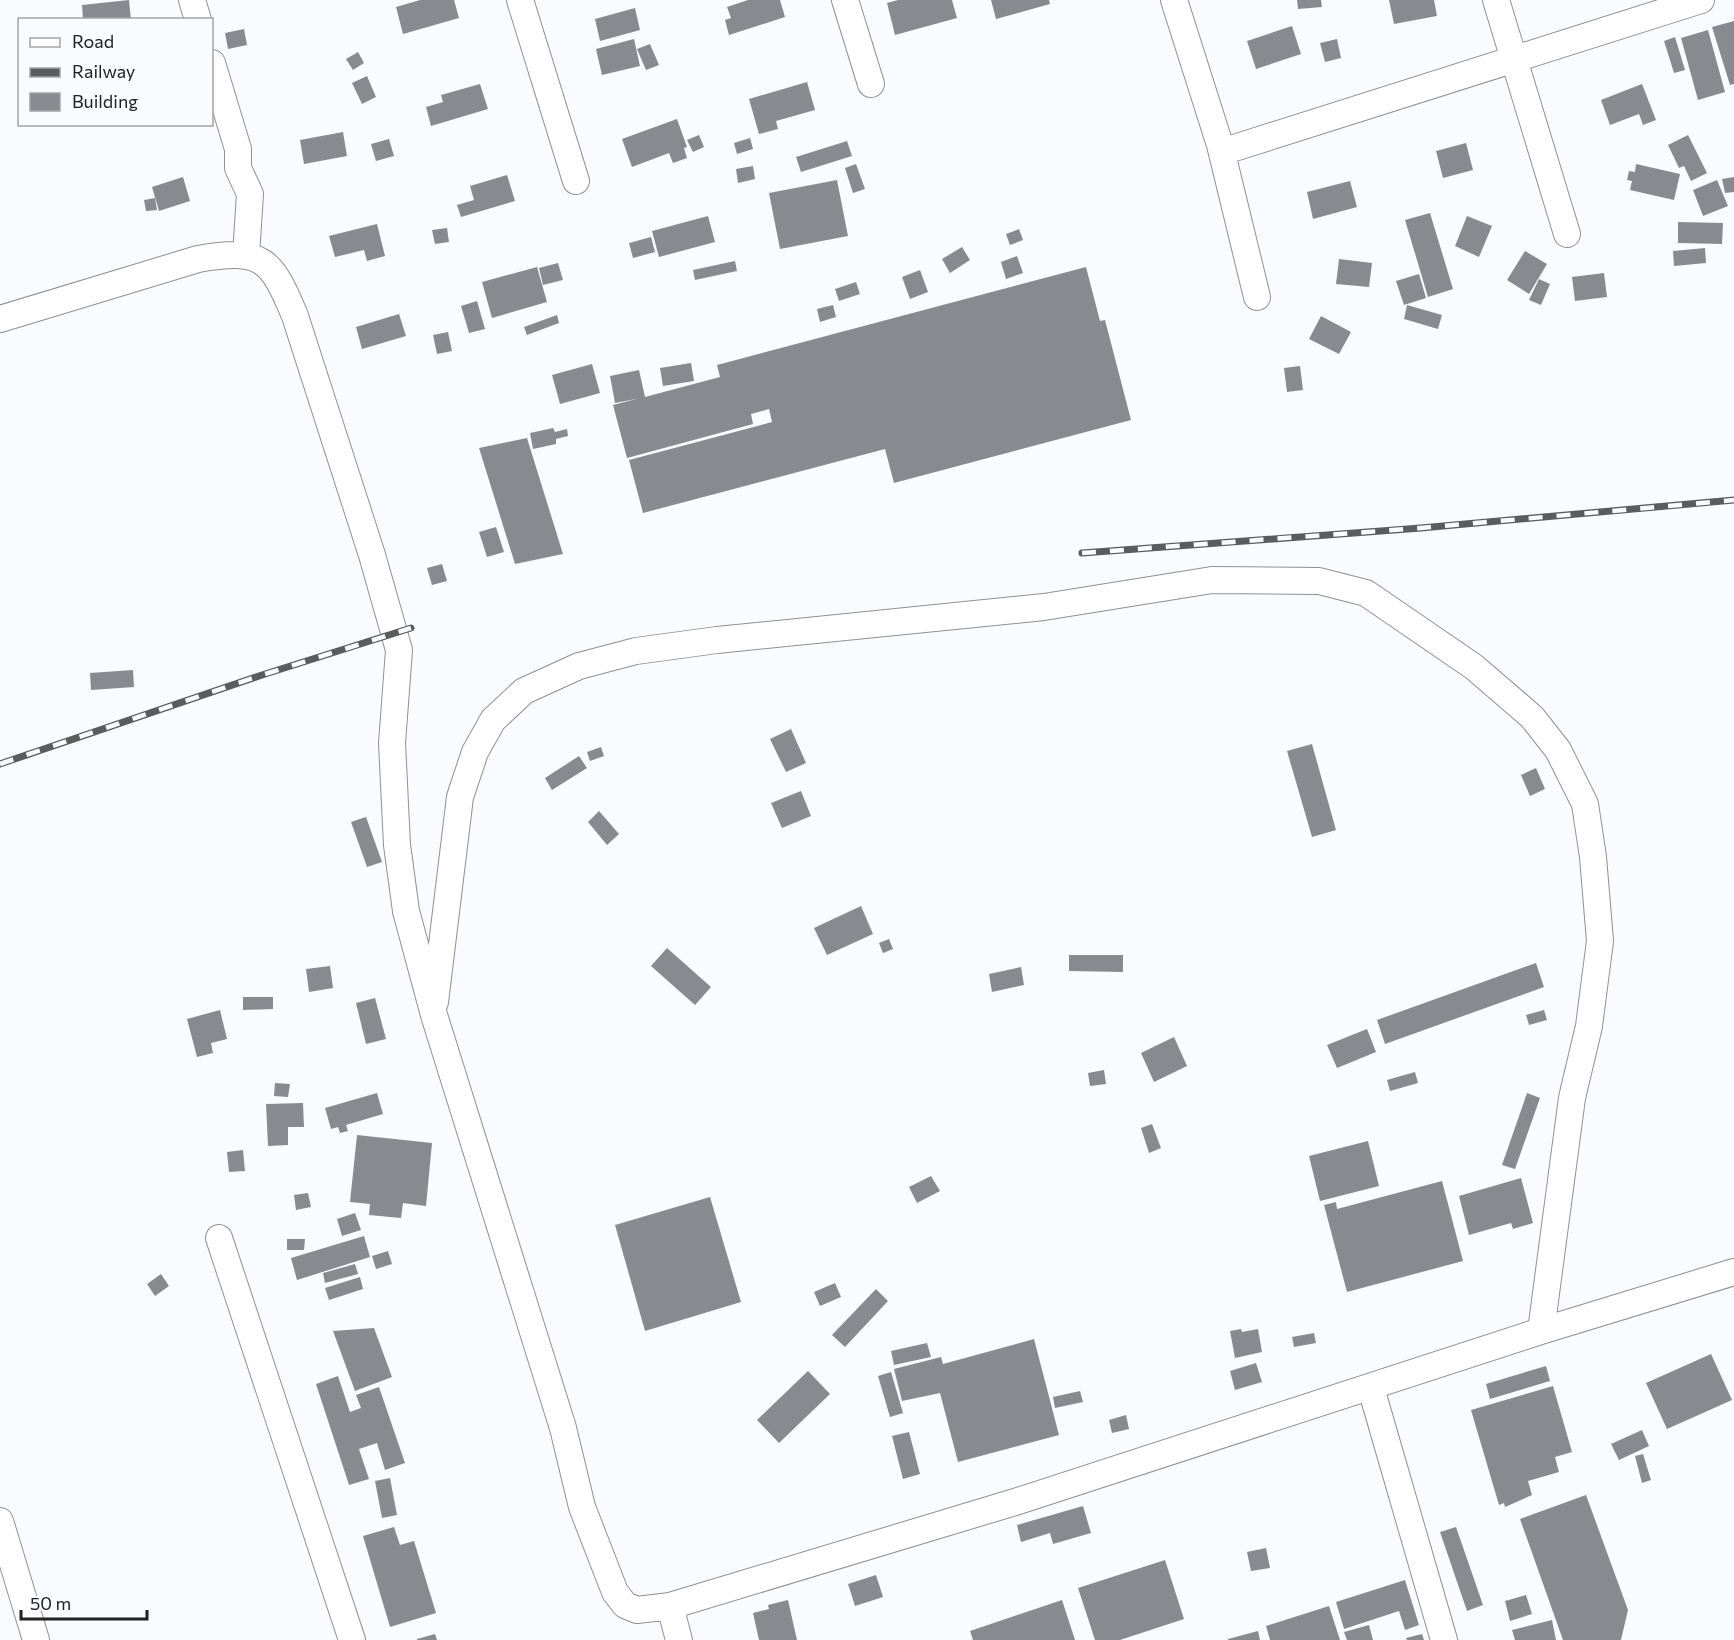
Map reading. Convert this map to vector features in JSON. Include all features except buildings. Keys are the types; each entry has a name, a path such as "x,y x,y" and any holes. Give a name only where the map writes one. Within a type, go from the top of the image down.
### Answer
{"street":[{"path":"192,0 197,18"},
{"path":"520,0 576,181"},
{"path":"845,0 871,84"},
{"path":"1174,0 1220,145 1257,297"},
{"path":"1496,0 1567,234"},
{"path":"1220,145 1231,149 1701,0"},
{"path":"213,66 238,149 238,168 250,194 246,255"},
{"path":"0,319 198,259 228,254 246,255 267,263 282,283 296,316 372,555 399,650 392,743 397,845 406,911 434,1015 563,1428 582,1507 615,1592 625,1605 637,1610 670,1606 929,1529 1236,1429 1371,1388 1540,1331 1734,1272"},
{"path":"434,1015 460,797 475,752 493,720 524,691 579,666 636,651 761,634 813,632 936,616 1044,608 1212,579 1319,581 1366,593 1474,668 1532,717 1558,750 1585,804 1593,857 1600,941 1589,1026 1572,1098 1540,1331"},
{"path":"219,1238 352,1640"},
{"path":"1371,1388 1444,1640"},
{"path":"0,1521 36,1640"},
{"path":"670,1606 679,1640"}],"railway":[{"path":"1082,553 1421,528 1734,500"},
{"path":"0,764 262,675 411,628"}]}
